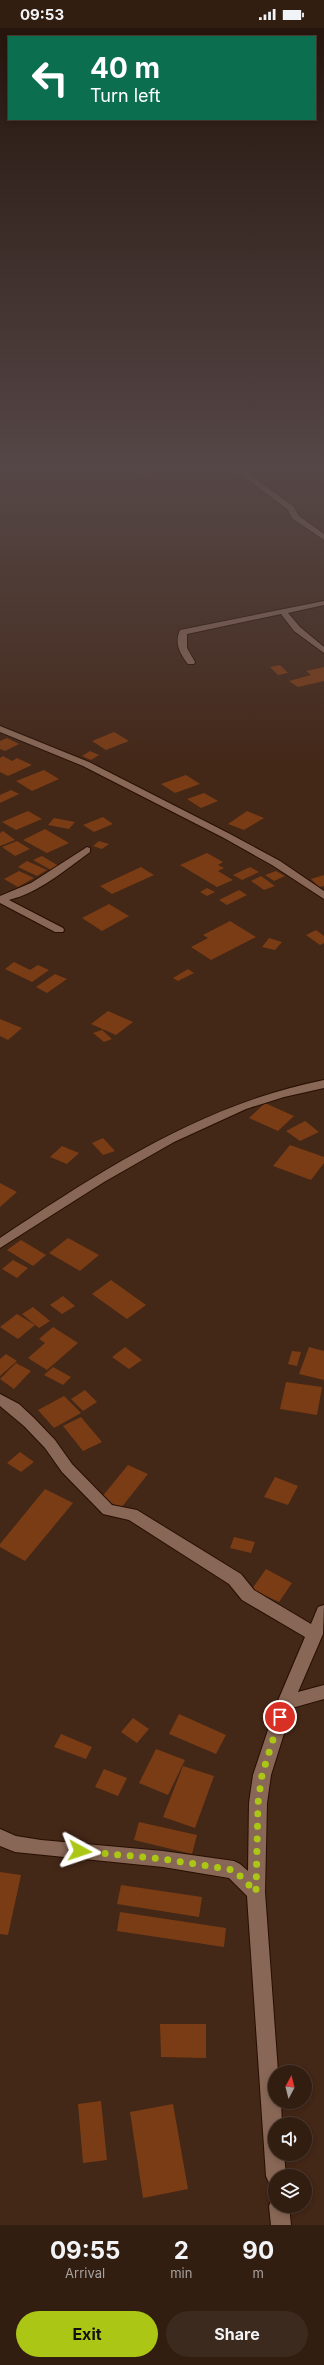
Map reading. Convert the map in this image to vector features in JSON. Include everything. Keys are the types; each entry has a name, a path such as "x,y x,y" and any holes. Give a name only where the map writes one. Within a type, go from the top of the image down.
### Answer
{"street":[{"path":"191,662 182,651 180,640 183,632 324,603"},
{"path":"282,611 297,630 324,651"},
{"path":"0,729 86,764 227,836 276,863 324,896"},
{"path":"0,899 22,892 38,883 87,850"},
{"path":"0,899 59,930"},
{"path":"0,1244 113,1172 183,1132 247,1105 280,1094 324,1084"},
{"path":"0,1399 14,1408 29,1422 50,1444 67,1468 108,1510 132,1514 197,1556 235,1578 248,1595 315,1634"},
{"path":"276,2169 256,1892 258,1803 266,1760 284,1703 324,1612"},
{"path":"284,1703 324,1692"},
{"path":"0,1837 15,1844 41,1848 163,1859 234,1870 256,1892"},
{"path":"280,2213 281,2225"}],"building":[{"path":"280,665 288,673 278,675 270,667"},
{"path":"324,667 324,681 298,687 289,681 311,675 306,671"},
{"path":"114,732 129,741 106,750 92,741"},
{"path":"7,738 19,744 5,751 0,749 0,741"},
{"path":"90,751 99,755 91,760 82,756"},
{"path":"3,756 12,761 17,758 32,765 8,776 0,772 0,758"},
{"path":"44,770 59,779 32,791 16,781"},
{"path":"186,775 200,784 175,793 161,784"},
{"path":"11,790 19,794 0,803 0,795"},
{"path":"204,793 218,801 201,808 187,799"},
{"path":"28,811 42,819 16,830 2,822"},
{"path":"247,811 264,818 244,830 228,824"},
{"path":"103,817 113,824 94,832 83,825"},
{"path":"54,818 75,822 69,829 48,825"},
{"path":"45,829 69,843 47,853 23,840"},
{"path":"3,831 15,840 0,846 0,833"},
{"path":"17,841 30,849 15,856 2,847"},
{"path":"99,841 109,844 102,849 93,846"},
{"path":"207,853 223,862 218,865 224,868 218,871 233,880 217,887 180,865"},
{"path":"42,856 59,866 51,870 33,860"},
{"path":"27,861 47,870 37,876 18,867"},
{"path":"141,867 154,875 112,894 100,886"},
{"path":"250,867 259,872 242,880 233,875"},
{"path":"19,871 34,878 18,887 4,879"},
{"path":"276,871 285,876 274,881 265,875"},
{"path":"324,875 324,886 319,887 311,879"},
{"path":"261,876 275,886 264,890 251,881"},
{"path":"207,888 215,892 207,896 200,892"},
{"path":"239,890 247,895 227,905 219,900"},
{"path":"109,904 129,916 102,931 82,918"},
{"path":"230,921 256,937 211,960 191,947 208,938 203,935"},
{"path":"316,930 324,936 324,943 320,945 306,935"},
{"path":"269,938 282,942 275,950 262,947"},
{"path":"14,962 30,970 38,965 49,970 32,982 5,969"},
{"path":"188,969 194,973 178,981 173,978"},
{"path":"55,974 67,979 47,993 36,987"},
{"path":"108,1011 133,1022 116,1035 91,1024"},
{"path":"0,1019 22,1028 8,1040 0,1036"},
{"path":"102,1030 112,1039 104,1042 93,1033"},
{"path":"265,1103 294,1116 278,1131 249,1118"},
{"path":"305,1121 319,1132 300,1141 286,1131"},
{"path":"103,1138 115,1151 103,1155 92,1143"},
{"path":"290,1145 324,1157 324,1163 311,1180 273,1166"},
{"path":"62,1146 79,1153 67,1164 50,1157"},
{"path":"0,1183 17,1192 0,1207"},
{"path":"68,1238 99,1255 80,1271 49,1253"},
{"path":"21,1240 46,1255 33,1266 7,1250"},
{"path":"13,1260 28,1268 17,1278 2,1269"},
{"path":"111,1280 146,1305 127,1319 92,1294"},
{"path":"63,1296 75,1306 62,1314 50,1305"},
{"path":"33,1307 50,1321 39,1328 22,1314"},
{"path":"17,1314 35,1325 18,1339 0,1327"},
{"path":"53,1327 78,1343 47,1370 28,1358 45,1343 39,1339"},
{"path":"125,1347 142,1360 129,1369 112,1357"},
{"path":"309,1347 324,1351 324,1380 299,1374"},
{"path":"292,1351 301,1352 297,1366 288,1364"},
{"path":"6,1354 17,1361 0,1376 0,1359"},
{"path":"16,1363 31,1371 14,1389 0,1379"},
{"path":"53,1367 71,1377 63,1385 44,1375"},
{"path":"286,1382 322,1387 317,1415 280,1409"},
{"path":"85,1390 97,1402 83,1411 71,1399"},
{"path":"64,1396 81,1413 54,1428 38,1410"},
{"path":"81,1417 102,1442 83,1451 63,1426"},
{"path":"20,1452 34,1462 21,1472 7,1463"},
{"path":"128,1465 148,1474 121,1508 101,1498"},
{"path":"275,1477 298,1486 288,1505 264,1497"},
{"path":"45,1489 73,1503 25,1561 0,1547 0,1544"},
{"path":"234,1537 255,1542 251,1553 230,1548"},
{"path":"266,1569 292,1583 279,1602 252,1589"},
{"path":"179,1714 226,1735 216,1754 169,1734"},
{"path":"133,1718 149,1729 137,1743 121,1732"},
{"path":"61,1734 92,1747 86,1759 54,1747"},
{"path":"156,1749 185,1760 168,1795 139,1783"},
{"path":"183,1766 214,1776 195,1828 163,1817"},
{"path":"104,1769 127,1778 118,1796 95,1787"},
{"path":"139,1822 197,1835 192,1854 134,1840"},
{"path":"0,1872 21,1875 8,1935 0,1934"},
{"path":"121,1885 202,1897 199,1917 117,1904"},
{"path":"120,1912 226,1928 224,1947 117,1931"},
{"path":"160,2024 206,2024 206,2058 161,2057"},
{"path":"101,2101 107,2160 83,2163 78,2104"},
{"path":"173,2104 188,2189 143,2198 130,2112"}],"route":[{"path":"80,1851 163,1859 234,1870 256,1892 258,1803 262,1775 270,1745 280,1717"}]}
